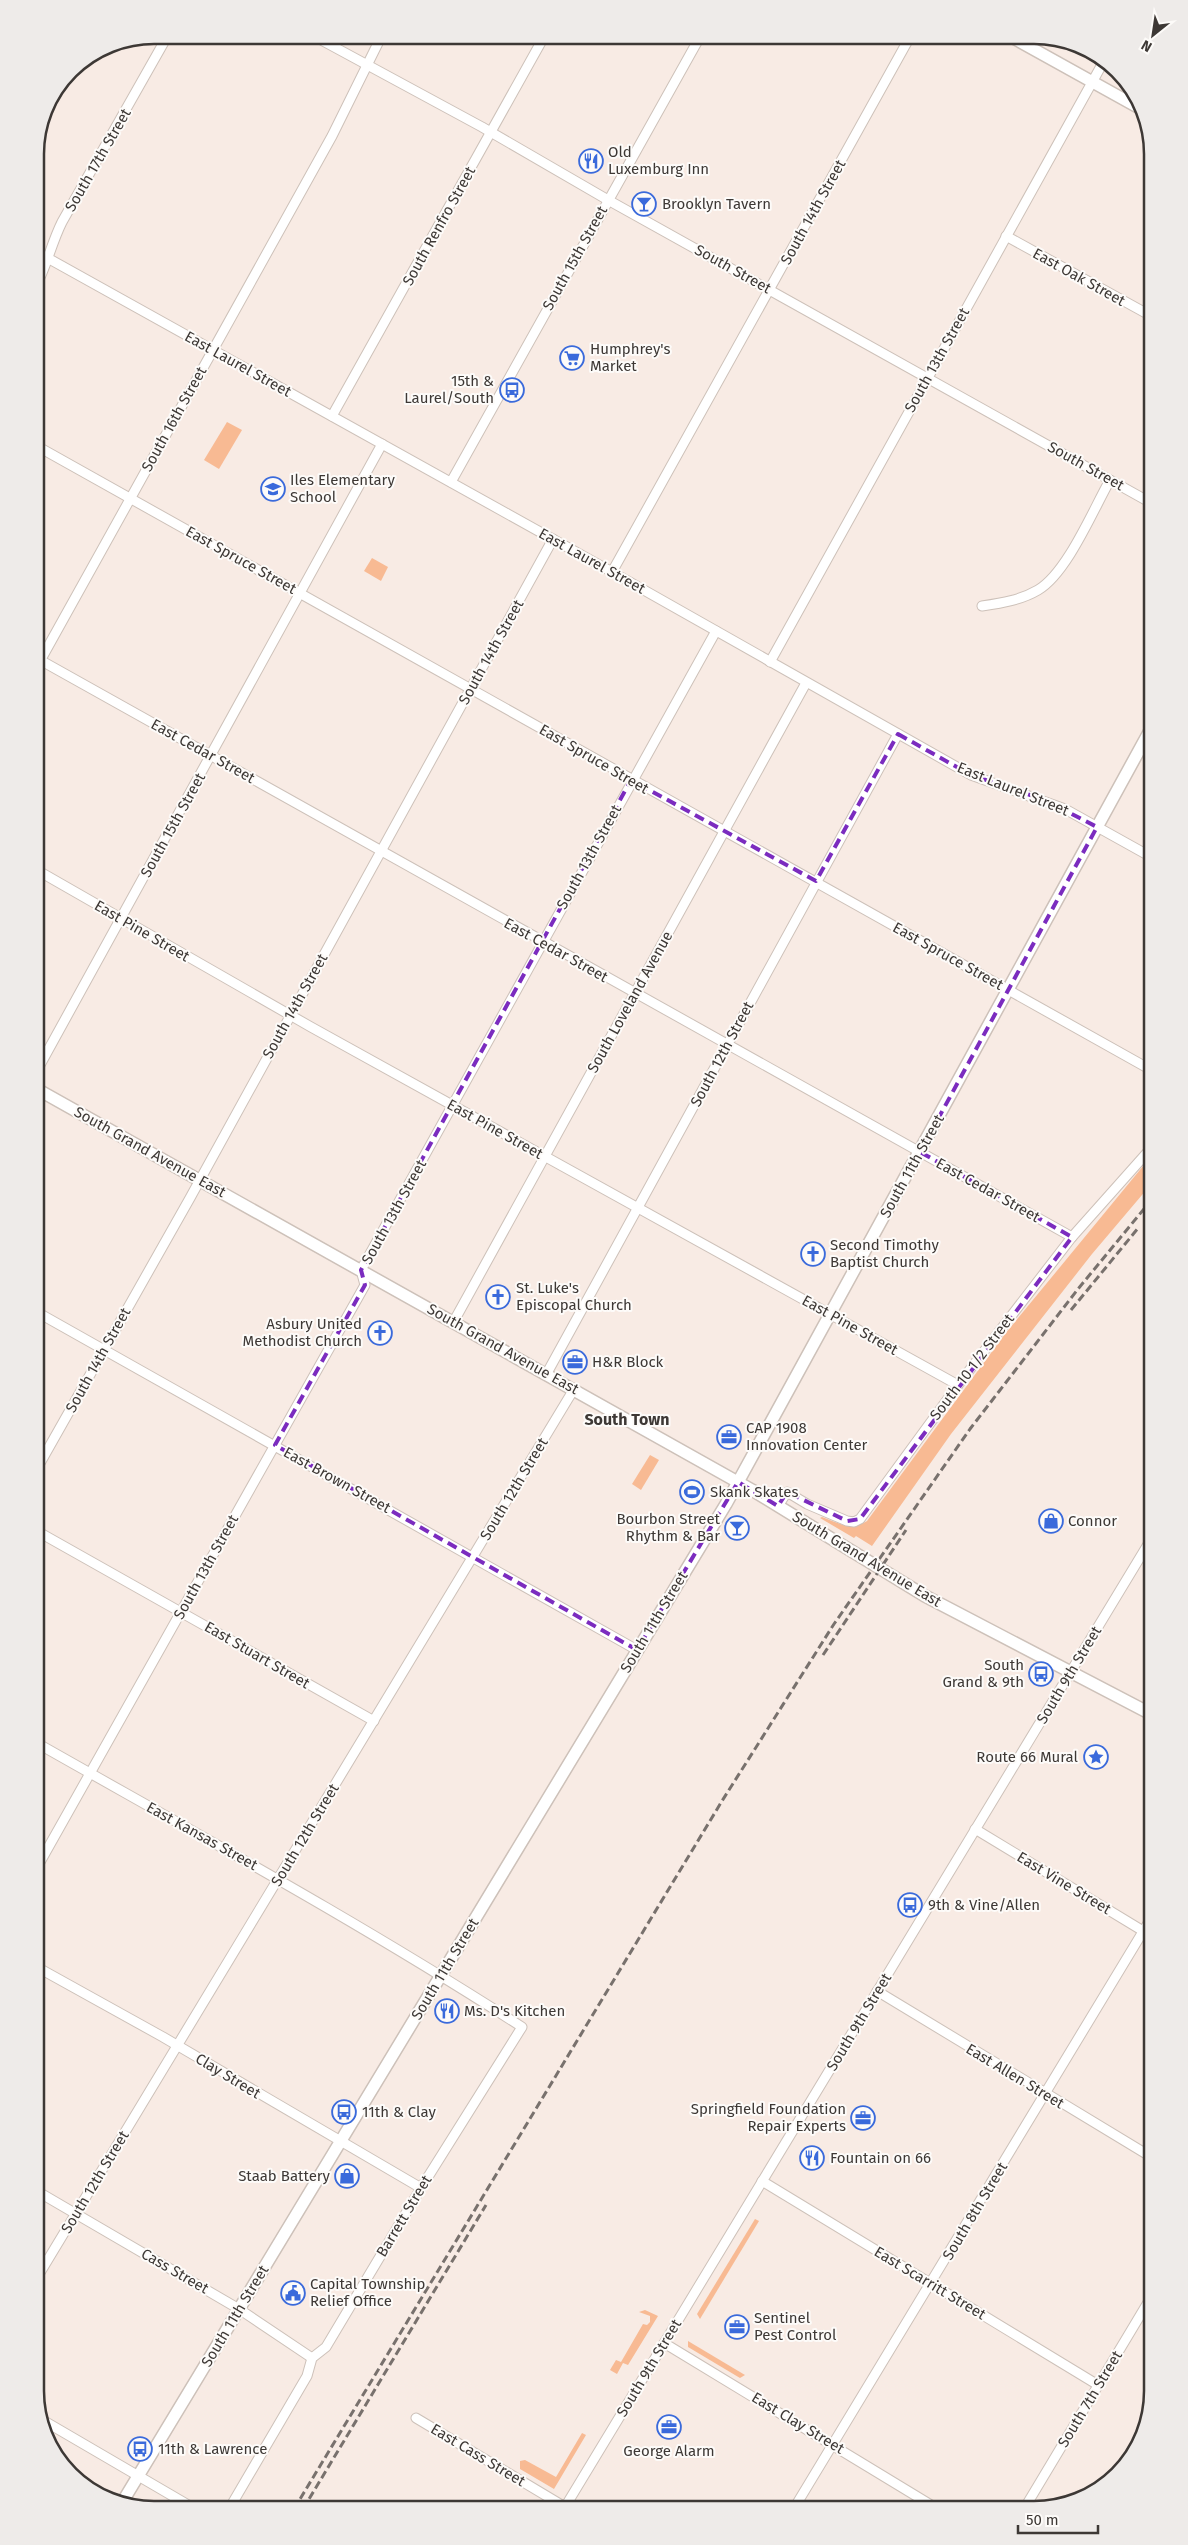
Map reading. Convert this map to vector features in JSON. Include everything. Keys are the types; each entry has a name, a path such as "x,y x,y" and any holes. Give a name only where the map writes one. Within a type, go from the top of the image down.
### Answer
{"street":[{"name":"South 17th Street","path":"44,269 49,259 51,245 62,222 163,44"},
{"name":"South Street","path":"328,44 491,132 608,200 1144,499"},
{"name":"South 16th Street","path":"44,653 332,136 377,44"},
{"name":"South Renfro Street","path":"332,416 540,44"},
{"name":"South 15th Street","path":"450,482 695,44"},
{"name":"South 14th Street","path":"612,572 906,44"},
{"path":"1024,44 1133,104"},
{"name":"South 13th Street","path":"770,662 1101,66"},
{"name":"East Oak Street","path":"1006,236 1144,312"},
{"name":"East Laurel Street","path":"44,256 612,572 971,775 1045,800 1144,853"},
{"name":"South 15th Street","path":"44,1058 382,444"},
{"name":"East Spruce Street","path":"44,451 300,592 631,780 816,881 1144,1066"},
{"path":"982,606 1021,598 1040,589 1056,574 1068,557 1110,480"},
{"name":"South 14th Street","path":"44,1456 200,1180 553,539"},
{"name":"South 13th Street","path":"44,1855 365,1285 362,1270 631,780 716,631"},
{"name":"East Cedar Street","path":"44,662 1072,1237"},
{"name":"South Loveland Avenue","path":"454,1321 806,682"},
{"name":"South 12th Street","path":"547,1373 898,734"},
{"name":"South 11th Street","path":"125,2498 738,1482 1144,742"},
{"name":"East Pine Street","path":"44,874 290,1014 958,1385"},
{"name":"South Grand Avenue East","path":"44,1093 547,1373 738,1482 925,1596 1144,1710"},
{"name":"South 10 1/2 Street","path":"778,1506 787,1492 807,1504 847,1521 854,1522 860,1519 958,1385 1072,1237 1144,1156"},
{"name":"East Brown Street","path":"44,1316 637,1650"},
{"name":"South 12th Street","path":"44,2266 574,1389"},
{"name":"East Stuart Street","path":"44,1535 374,1721"},
{"name":"South 9th Street","path":"569,2501 1144,1551"},
{"name":"East Kansas Street","path":"44,1747 279,1879 441,1975 522,2026"},
{"name":"East Vine Street","path":"975,1829 1143,1932"},
{"name":"South 8th Street","path":"798,2501 1143,1932"},
{"name":"Clay Street","path":"44,1971 178,2046 420,2188"},
{"name":"East Allen Street","path":"877,1991 1045,2095 1144,2153"},
{"name":"Barrett Street","path":"234,2501 307,2376 312,2358 326,2347 420,2188 522,2026"},
{"name":"East Scarritt Street","path":"762,2181 1098,2385"},
{"name":"Cass Street","path":"44,2195 240,2309 312,2358"},
{"name":"South 7th Street","path":"1028,2501 1144,2309"},
{"name":"East Clay Street","path":"664,2343 926,2501"},
{"name":"East Cass Street","path":"416,2418 555,2501"},
{"path":"49,2424 181,2501"}],"highlighted area":[{"path":"898,734 971,775 1045,800 1097,827 920,1152 1072,1237 860,1519 847,1521 787,1492 778,1506 738,1482 637,1650 275,1445 365,1285 361,1270 631,780 816,881"}],"shaded area":[{"path":"227,422 242,430 219,469 204,460"},
{"path":"372,558 388,567 381,581 364,571"},
{"path":"1144,1165 1144,1193 1092,1254 951,1434 872,1546 820,1518 850,1526 867,1521 1005,1334"},
{"path":"650,1455 659,1460 641,1490 632,1484"},
{"path":"755,2219 759,2221 700,2319 697,2314"},
{"path":"645,2310 658,2316 628,2365 623,2363 617,2374 610,2370 616,2360 621,2362 643,2324 647,2325 650,2322 650,2316 639,2312"},
{"path":"688,2341 745,2375 740,2378 688,2347"},
{"path":"582,2433 586,2435 554,2489 520,2469 520,2461 525,2460 556,2477"}],"railway":[{"path":"299,2501 722,1801 834,1624 970,1429 1078,1289 1144,1209"},
{"path":"1071,1310 1139,1227"},
{"path":"823,1655 906,1530"},
{"path":"308,2501 486,2205"}],"place":[{"name":"Old Luxemburg Inn","path":"591,161"},
{"name":"Brooklyn Tavern","path":"644,204"},
{"name":"Humphrey's Market","path":"572,358"},
{"name":"15th & Laurel/South","path":"512,390"},
{"name":"Iles Elementary School","path":"273,489"},
{"name":"Second Timothy Baptist Church","path":"813,1254"},
{"name":"St. Luke's Episcopal Church","path":"498,1297"},
{"name":"Asbury United Methodist Church","path":"380,1333"},
{"name":"H&R Block","path":"575,1362"},
{"name":"CAP 1908 Innovation Center","path":"729,1437"},
{"name":"Skank Skates","path":"692,1492"},
{"name":"Connor","path":"1051,1521"},
{"name":"Bourbon Street Rhythm & Bar","path":"737,1528"},
{"name":"South Grand & 9th","path":"1041,1674"},
{"name":"Route 66 Mural","path":"1096,1757"},
{"name":"9th & Vine/Allen","path":"910,1905"},
{"name":"Ms. D's Kitchen","path":"447,2011"},
{"name":"11th & Clay","path":"344,2112"},
{"name":"Springfield Foundation Repair Experts","path":"863,2118"},
{"name":"Fountain on 66","path":"812,2158"},
{"name":"Staab Battery","path":"347,2176"},
{"name":"Capital Township Relief Office","path":"293,2293"},
{"name":"Sentinel Pest Control","path":"737,2327"},
{"name":"George Alarm","path":"669,2427"},
{"name":"11th & Lawrence","path":"140,2449"}],"district":[{"name":"South Town","path":"627,1419"}]}
